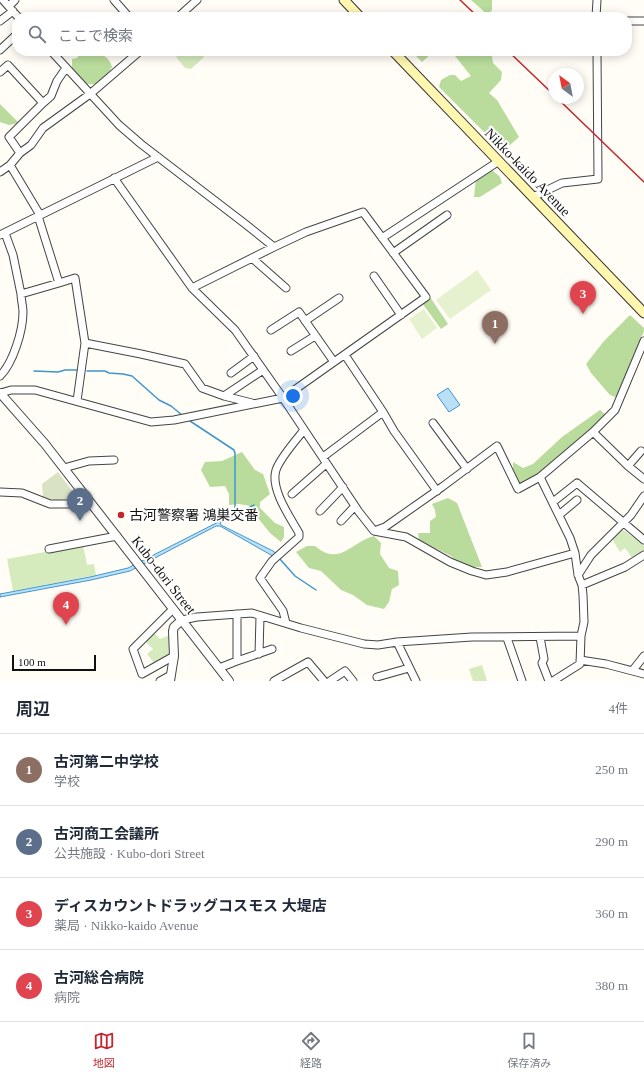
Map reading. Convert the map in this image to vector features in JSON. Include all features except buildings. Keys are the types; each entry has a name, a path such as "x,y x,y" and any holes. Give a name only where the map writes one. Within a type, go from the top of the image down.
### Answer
{"main road":[{"path":"344,0 355,12"},
{"name":"Nikko-kaido Avenue","path":"398,56 644,313"}],"street":[{"path":"3,0 14,12"},
{"path":"0,21 11,9 15,0"},
{"path":"114,0 125,12"},
{"path":"184,12 197,0"},
{"path":"596,12 597,0"},
{"path":"632,21 644,21"},
{"path":"0,50 12,39"},
{"path":"55,56 119,125 274,247"},
{"path":"0,172 10,165 20,153 31,145 43,128 90,94 134,56"},
{"path":"533,197 562,184 598,179 597,56"},
{"path":"0,72 8,65 43,103"},
{"path":"20,153 9,137 51,96 57,81 66,68"},
{"path":"0,376 10,361 19,335 23,312 22,294 13,255 2,234 158,157"},
{"path":"382,238 499,161"},
{"path":"10,165 39,216 59,283"},
{"path":"114,178 192,288 235,330 283,398 355,506 374,531 406,537 450,562 486,575 507,572 575,553"},
{"path":"0,393 11,390 35,390 151,422 174,420 283,398 426,297 363,212 306,232 192,288"},
{"path":"393,253 447,215"},
{"path":"252,258 286,288"},
{"path":"374,276 401,315"},
{"path":"22,294 75,278 85,343 77,401"},
{"path":"305,321 340,298"},
{"path":"271,330 299,312 334,362"},
{"path":"291,351 315,336"},
{"path":"374,531 437,491 497,446 518,490 540,477 593,432 615,410 644,341"},
{"path":"85,343 185,364 202,388 254,404"},
{"path":"344,355 383,412 394,431 437,491"},
{"path":"231,373 254,356"},
{"path":"224,396 263,370"},
{"name":"Kubo-dori Street","path":"0,393 45,444 229,681"},
{"path":"322,457 383,412"},
{"path":"433,423 467,469"},
{"path":"286,623 283,611 260,578 272,561 299,537 299,533 280,500 275,482 276,470 289,448 304,430"},
{"path":"593,432 628,466 644,479"},
{"path":"628,466 641,451"},
{"path":"64,468 89,461 114,460"},
{"path":"292,494 326,464"},
{"path":"540,477 570,538 575,553 578,575 582,585 584,622 581,636 580,664 553,681"},
{"path":"553,502 577,483 644,540"},
{"path":"320,511 343,487"},
{"path":"0,492 22,493 50,504 70,504 84,494"},
{"path":"578,575 591,555 631,515 644,496"},
{"path":"559,515 577,500"},
{"path":"341,521 355,506"},
{"path":"49,550 117,536"},
{"path":"582,585 626,567 644,555"},
{"path":"173,609 133,649 142,674 174,656"},
{"path":"160,681 171,678 174,656 174,627 182,620 197,617 252,613 301,628 364,644 378,645 397,642 472,637 507,638 581,636"},
{"path":"237,614 237,661"},
{"path":"259,654 260,616"},
{"path":"540,637 544,659 542,663 549,681"},
{"path":"507,638 522,681"},
{"path":"397,642 416,681"},
{"path":"219,668 272,649"},
{"path":"633,670 644,656"},
{"path":"580,660 606,664 644,674"},
{"path":"274,681 308,662 323,681"},
{"path":"377,677 409,668"},
{"path":"330,681 345,671 353,681"}],"green space":[{"path":"471,0 492,0 492,10 490,12 485,12"},
{"path":"78,56 105,56 112,67 107,75 97,84 85,84 72,70 72,59 77,58"},
{"path":"416,56 429,56 422,62"},
{"path":"455,56 492,56 493,63 502,72 501,80 489,93 497,100 519,137 510,145 501,143 484,132 439,87 441,80 450,75 455,75 461,81 471,76"},
{"path":"176,57 204,57 191,69 185,68"},
{"path":"0,104 19,123 9,125 0,122"},
{"path":"491,169 500,177 502,183 480,197 474,197 476,178"},
{"path":"477,270 491,290 450,319 436,300"},
{"path":"430,297 448,324 441,329 422,303"},
{"path":"424,309 437,328 422,339 409,319"},
{"path":"630,315 644,328 644,331 619,395 615,397 610,395 591,373 586,364 604,341"},
{"path":"600,410 607,416 540,475 519,486 513,475 513,462 523,468 533,464 562,437"},
{"path":"242,452 255,470 263,474 270,494 260,502 260,508 275,523 284,527 284,537 281,542 270,533 254,513 256,507 239,504 229,505 229,494 225,486 210,487 201,470 205,462 222,461"},
{"path":"58,472 76,496 69,501 43,499 42,484"},
{"path":"448,498 457,503 482,567 461,567 451,556 419,540 418,533 430,533 430,521 436,517 432,504"},
{"path":"622,529 644,545 644,552 633,559 625,548 620,552 612,539"},
{"path":"374,536 381,543 380,554 389,568 398,571 399,585 392,589 389,602 384,609 367,605 353,595 341,590 321,571 309,568 296,552 307,546 315,546 324,552 339,554"},
{"path":"83,545 87,565 94,564 96,575 13,591 7,559"},
{"path":"153,632 160,639 170,635 171,656 155,664 147,654 153,649 145,641"},
{"path":"482,665 487,681 473,681 469,669"}],"water":[{"path":"448,388 460,405 449,412 437,395"},
{"path":"237,509 233,517 220,523 221,525 273,551 280,556 278,559 220,526 216,526 130,571 0,597 0,594 90,577 128,568 232,515 234,510"}],"waterway":[{"path":"34,371 58,372 65,370 78,370"},
{"path":"87,371 105,371 109,373 132,376 159,400 171,406 182,415"},
{"path":"190,421 234,450 235,511"},
{"path":"235,515 254,505"},
{"path":"279,558 295,576 316,590"}],"railway":[{"path":"460,0 473,12"},
{"path":"513,56 548,89"},
{"path":"563,104 644,182"}],"place":[{"name":"ディスカウントドラッグコスモス 大堤店","path":"583,314"},
{"name":"古河第二中学校","path":"495,344"},
{"name":"古河警察署 鴻巣交番","path":"121,515"},
{"name":"古河商工会議所","path":"80,521"},
{"name":"古河総合病院","path":"66,625"}]}
